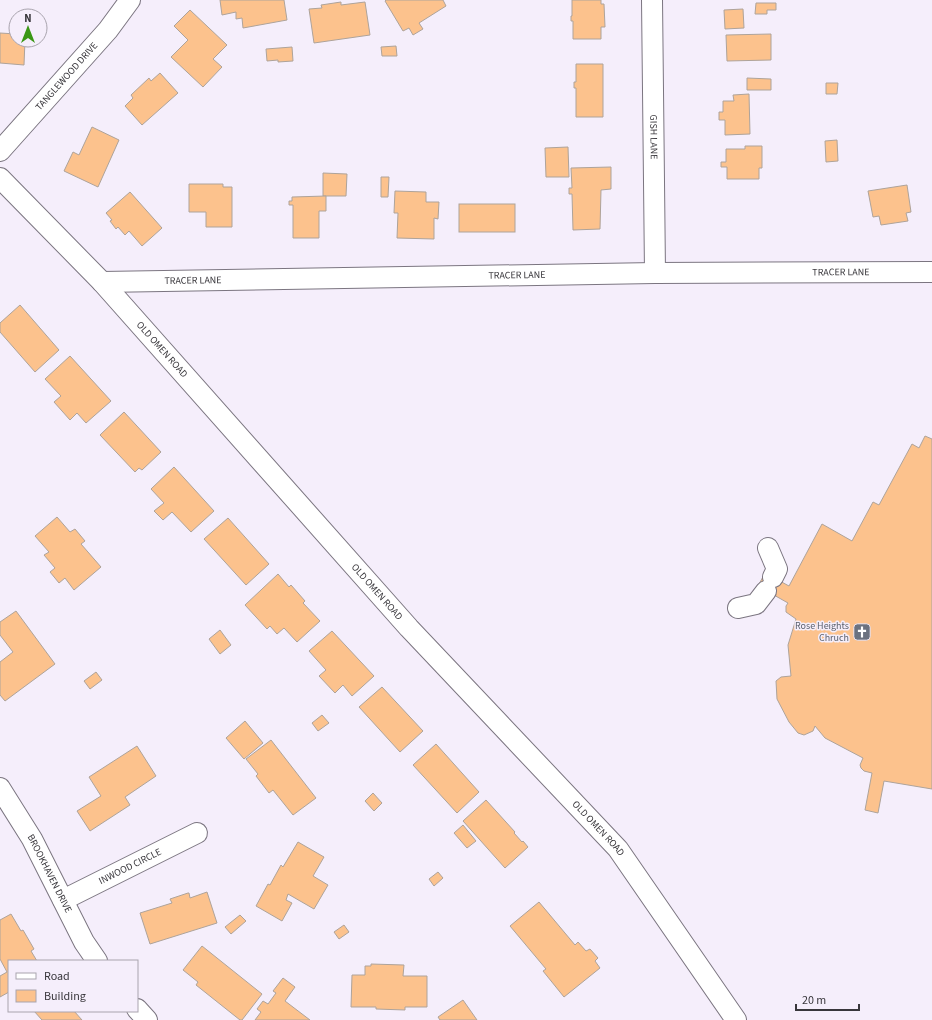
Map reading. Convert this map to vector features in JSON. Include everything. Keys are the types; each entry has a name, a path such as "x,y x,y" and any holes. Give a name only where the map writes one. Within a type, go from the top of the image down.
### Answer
{"street":[{"name":"TANGLEWOOD DRIVE","path":"0,151 108,30 130,0"},
{"name":"GISH LANE","path":"652,0 655,273"},
{"name":"OLD OMEN ROAD","path":"0,178 102,282 409,628 618,849 736,1020"},
{"name":"TRACER LANE","path":"102,282 655,273 932,272"},
{"path":"738,608 756,604 777,569 768,548"},
{"name":"BROOKHAVEN DRIVE","path":"0,788 32,839 84,942 96,960"},
{"name":"INWOOD CIRCLE","path":"63,900 196,833"},
{"path":"138,1010 147,1020"}],"building":[{"path":"220,0 284,0 287,20 243,28 242,18 236,19 236,12 222,15"},
{"path":"443,0 446,6 419,23 423,29 413,35 409,28 403,31 385,1"},
{"path":"572,0 601,0 601,4 604,4 605,27 601,27 601,39 573,39 573,21 571,21"},
{"path":"341,2 341,5 365,2 370,35 314,43 309,9 322,8 321,5"},
{"path":"756,3 776,3 776,10 767,10 767,14 755,14"},
{"path":"743,9 744,28 725,29 724,10"},
{"path":"190,10 227,45 213,59 222,67 203,87 171,57 188,40 174,26"},
{"path":"0,33 8,34 8,48 25,48 24,65 0,63"},
{"path":"771,34 771,60 727,61 726,35"},
{"path":"396,46 397,56 382,56 381,47"},
{"path":"292,47 293,61 267,61 266,49"},
{"path":"576,64 603,64 603,117 576,117 576,88 574,88 574,82 576,82"},
{"path":"160,73 178,93 142,125 125,106 133,98 131,95 149,78 151,81"},
{"path":"747,78 771,79 771,90 747,90"},
{"path":"826,83 838,83 837,94 826,94"},
{"path":"749,94 750,134 725,135 725,120 719,120 719,112 723,112 723,101 734,101 733,95"},
{"path":"92,127 119,140 98,187 64,171 73,152 79,155"},
{"path":"837,140 838,161 826,162 825,141"},
{"path":"745,146 762,146 762,168 759,168 759,179 727,179 727,167 721,167 721,162 726,162 726,149 745,149"},
{"path":"568,147 569,177 546,177 545,148"},
{"path":"611,167 611,189 601,190 600,229 573,230 572,194 569,194 569,188 572,188 571,168"},
{"path":"323,173 347,174 346,196 323,196"},
{"path":"381,177 389,177 388,197 381,197"},
{"path":"189,184 223,184 223,187 232,187 232,227 206,227 206,212 189,212"},
{"path":"907,185 911,212 906,213 908,221 881,225 879,216 873,217 868,191"},
{"path":"395,191 426,192 426,202 439,202 438,219 434,218 434,239 397,238 398,213 394,213"},
{"path":"130,192 162,228 142,246 129,231 125,235 118,227 116,229 110,221 112,220 106,213"},
{"path":"326,196 326,211 319,211 319,238 293,238 293,205 289,205 289,201 292,201 292,197"},
{"path":"459,204 515,204 515,232 459,232"},
{"path":"20,305 59,350 35,372 0,332 0,323"},
{"path":"70,356 111,401 86,423 77,413 70,420 54,402 61,396 45,379"},
{"path":"124,412 161,452 142,470 139,468 135,472 100,435"},
{"name":"Rose Heights Chruch","path":"925,436 932,439 932,789 884,781 878,813 865,810 872,773 864,771 861,768 860,765 863,758 825,738 815,726 813,731 804,735 798,733 789,722 777,699 776,681 781,677 791,676 788,645 796,619 786,612 786,606 788,603 758,586 765,573 789,586 822,524 852,541 873,502 879,505 912,444 919,448"},
{"path":"174,467 214,511 191,532 172,512 163,520 154,511 164,503 151,489"},
{"path":"57,517 70,532 75,529 85,541 81,544 101,567 74,590 65,578 59,583 50,572 55,568 44,555 49,552 35,536"},
{"path":"228,518 269,564 246,585 204,539"},
{"path":"278,574 289,587 291,585 305,601 303,603 320,621 297,642 284,628 277,634 270,626 267,629 245,605"},
{"path":"16,611 55,664 5,701 0,695 0,662 13,652 0,635 0,622"},
{"path":"220,630 231,645 220,654 209,639"},
{"path":"332,631 374,676 352,696 343,685 335,693 319,676 326,670 309,651"},
{"path":"96,672 102,680 90,689 84,681"},
{"path":"382,687 423,731 400,752 359,707"},
{"path":"322,715 329,723 318,731 312,723"},
{"path":"245,721 263,743 244,759 226,738"},
{"path":"271,740 316,798 293,815 273,790 269,793 256,776 258,774 246,759"},
{"path":"436,744 479,792 457,813 413,765"},
{"path":"137,746 156,776 125,797 130,805 90,831 77,811 101,796 89,777"},
{"path":"373,793 382,803 374,811 365,801"},
{"path":"486,800 528,847 505,868 463,821"},
{"path":"463,825 476,841 467,848 454,833"},
{"path":"298,842 324,857 313,876 328,885 314,909 288,894 286,900 292,903 282,921 256,906 268,884 270,885 281,865 283,867"},
{"path":"438,872 443,878 434,886 429,879"},
{"path":"207,892 217,923 150,944 140,913 172,903 170,899 188,893 190,898"},
{"path":"539,902 575,945 578,942 586,951 590,949 598,958 595,961 600,968 564,997 543,971 546,969 510,926"},
{"path":"11,914 21,931 23,930 34,949 31,951 36,960 8,960 8,993 0,997 0,976 7,972 0,959 0,920"},
{"path":"240,915 246,921 231,934 225,927"},
{"path":"344,925 349,932 339,939 334,932"},
{"path":"202,946 262,994 242,1020 240,1020 196,985 198,982 183,970"},
{"path":"371,964 404,965 403,976 427,976 427,1007 405,1007 405,1010 376,1009 376,1007 351,1007 352,975 365,975 365,966 371,966"},
{"path":"283,978 295,987 285,1001 310,1020 255,1020 261,1012 257,1009 263,1001 268,1004 276,993 273,991"},
{"path":"463,1000 477,1020 440,1020 438,1017"},
{"path":"35,1012 75,1012 82,1020 42,1020"}],"place":[{"name":"Rose Heights Chruch","path":"862,632"}]}
